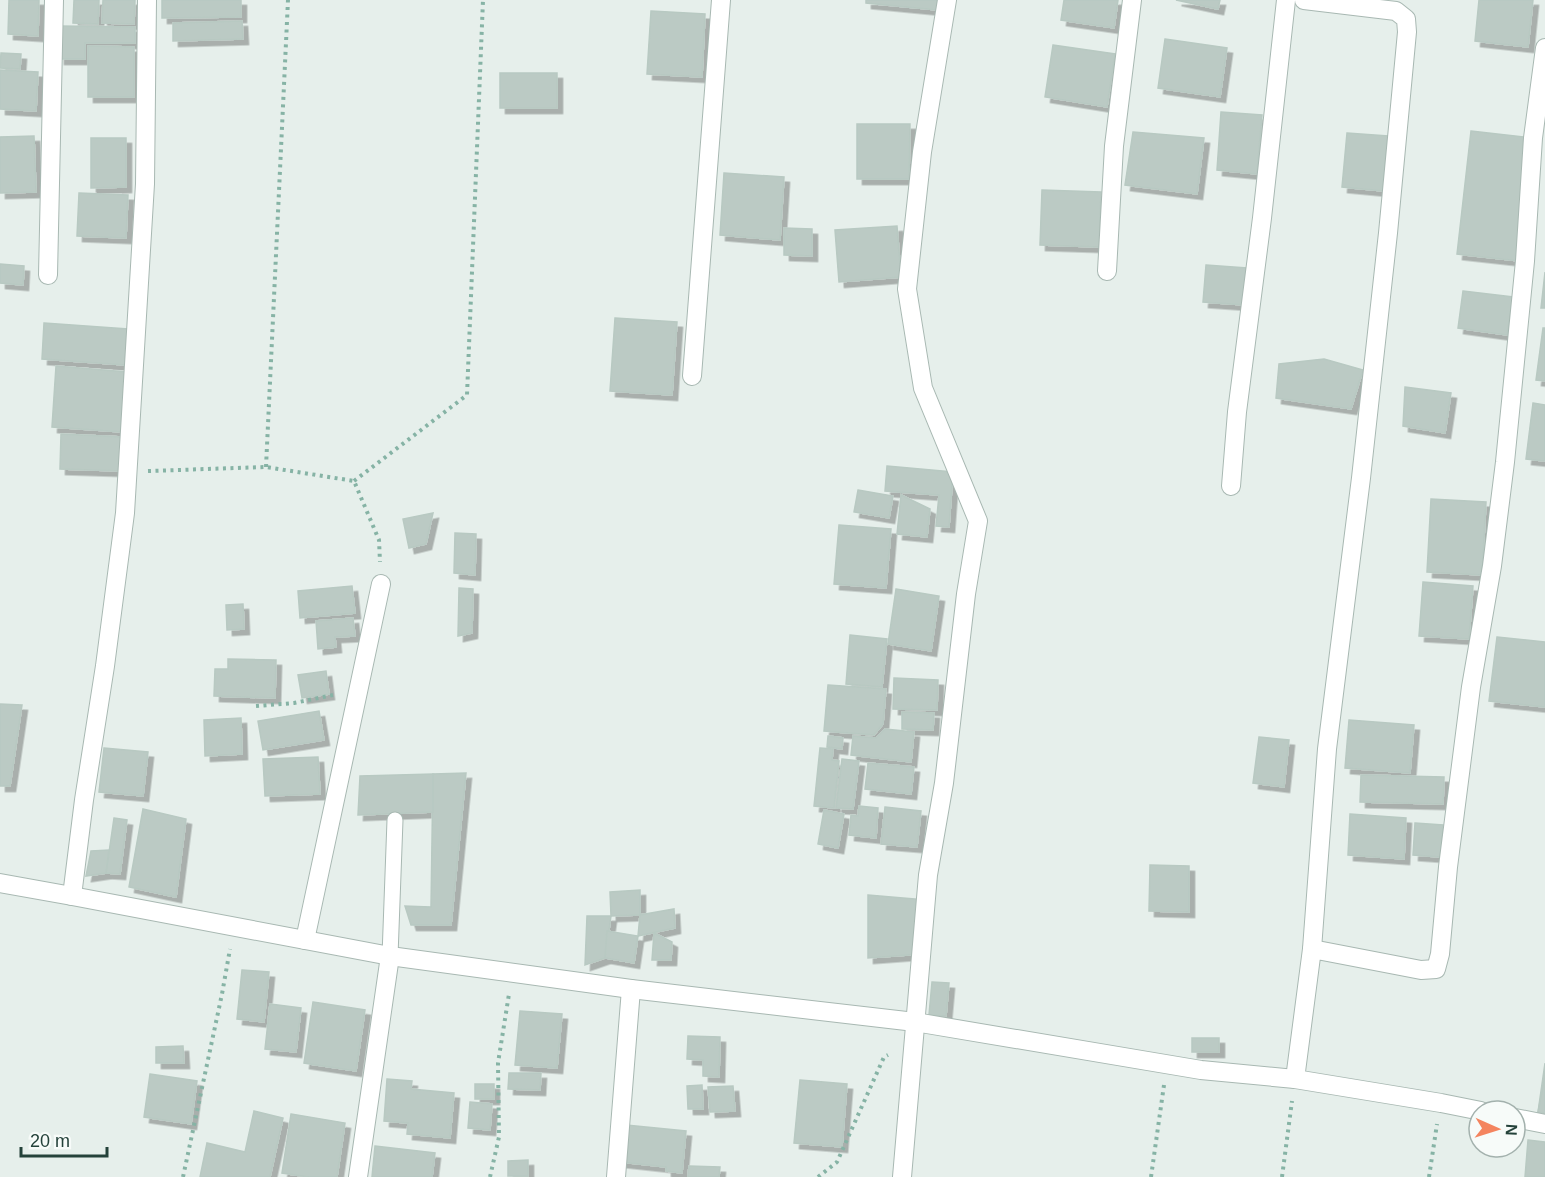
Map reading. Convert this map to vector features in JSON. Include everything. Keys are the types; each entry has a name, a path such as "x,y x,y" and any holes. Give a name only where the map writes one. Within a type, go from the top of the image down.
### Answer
{"street":[{"path":"48,275 54,0"},
{"path":"72,896 125,513 145,184 147,0"},
{"path":"692,376 720,0"},
{"path":"902,1177 928,875 944,783 966,594 978,521 923,388 907,289 922,152 947,0"},
{"path":"1107,271 1114,146 1132,0"},
{"path":"1231,486 1237,412 1286,0"},
{"path":"1295,1079 1312,949 1327,749 1363,466 1407,32 1406,19 1396,11 1304,0"},
{"path":"1312,949 1420,970 1436,969 1440,954 1448,867 1471,687 1492,566 1505,462 1525,261 1533,138 1545,48"},
{"path":"305,940 381,584"},
{"path":"0,883 390,956 631,989 915,1022 1201,1070 1295,1079 1467,1108"},
{"path":"358,1177 390,956"},
{"path":"616,1177 631,989"},
{"path":"1527,1120 1545,1124"}],"lane":[{"path":"390,956 395,820"}],"path":[{"path":"266,467 288,0"},
{"path":"127,472 266,467 354,481 467,395 483,0"},
{"path":"354,481 378,540 381,584"},
{"path":"256,706 294,703 344,693 358,693"},
{"path":"183,1177 234,926"},
{"path":"490,1177 499,1137 498,1063 512,973"},
{"path":"818,1177 837,1162 884,1058 914,1041"},
{"path":"1151,1177 1167,1064"},
{"path":"1282,1177 1295,1079"},
{"path":"1429,1177 1441,1103"}],"building":[{"path":"9,0 39,0 38,36 8,34"},
{"path":"74,0 99,0 98,24 73,23"},
{"path":"103,0 135,0 134,24 102,23"},
{"path":"162,0 241,0 241,17 162,18"},
{"path":"866,0 938,0 937,10 866,3"},
{"path":"1064,0 1118,0 1114,28 1061,20"},
{"path":"1176,0 1220,0 1218,9"},
{"path":"1479,0 1533,0 1528,47 1475,41"},
{"path":"651,11 705,14 702,77 647,74"},
{"path":"242,21 243,39 173,41 173,23"},
{"path":"59,26 135,27 135,43 85,43 85,59 59,59"},
{"path":"1165,39 1227,48 1220,97 1158,88"},
{"path":"1053,45 1115,54 1107,107 1045,97"},
{"path":"88,46 134,47 134,97 88,97"},
{"path":"1,53 21,54 20,69 0,68"},
{"path":"0,70 38,72 36,111 0,109"},
{"path":"500,73 557,73 557,108 500,108"},
{"path":"1221,112 1262,115 1257,174 1217,170"},
{"path":"857,124 910,124 909,179 857,179"},
{"path":"1471,131 1533,138 1519,261 1457,254"},
{"path":"1133,132 1204,138 1197,194 1125,185"},
{"path":"1347,133 1388,136 1383,191 1342,187"},
{"path":"34,136 36,192 0,193 0,137"},
{"path":"91,138 126,138 126,187 91,188"},
{"path":"724,173 784,177 780,240 720,235"},
{"path":"1042,190 1101,192 1099,247 1040,245"},
{"path":"79,193 128,195 126,238 77,236"},
{"path":"897,226 901,277 839,282 835,230"},
{"path":"784,228 812,229 812,256 784,255"},
{"path":"0,264 24,266 23,285 0,283"},
{"path":"1206,265 1247,268 1244,305 1203,302"},
{"path":"1545,272 1545,308 1541,308"},
{"path":"1463,291 1513,297 1507,335 1458,328"},
{"path":"615,318 677,322 672,395 610,391"},
{"path":"44,323 128,329 125,365 42,359"},
{"path":"1543,328 1545,328 1545,381 1536,380"},
{"path":"1324,359 1363,370 1351,409 1276,398 1279,364"},
{"path":"56,366 127,372 122,432 52,427"},
{"path":"1405,387 1451,393 1445,433 1403,426"},
{"path":"1533,403 1545,405 1545,461 1526,459"},
{"path":"61,434 122,437 121,471 60,469"},
{"path":"887,466 953,472 949,527 936,526 939,495 885,491"},
{"path":"858,490 893,496 889,518 854,512"},
{"path":"901,495 930,509 927,537 897,534"},
{"path":"1431,499 1486,502 1482,575 1427,572"},
{"path":"433,513 426,544 409,548 403,519"},
{"path":"839,525 891,529 886,588 834,584"},
{"path":"455,533 476,534 475,575 454,573"},
{"path":"1423,582 1473,586 1469,639 1419,636"},
{"path":"352,586 355,613 300,618 298,591"},
{"path":"459,588 473,589 472,633 458,636"},
{"path":"896,589 939,596 931,651 888,644"},
{"path":"243,604 244,629 227,630 226,605"},
{"path":"353,618 355,636 335,637 336,647 318,649 316,621"},
{"path":"850,635 887,639 882,687 846,684"},
{"path":"1497,637 1545,642 1545,707 1489,701"},
{"path":"228,659 276,660 275,698 214,696 215,669 228,669"},
{"path":"326,671 329,694 302,698 298,675"},
{"path":"894,678 938,680 937,710 893,709"},
{"path":"828,685 886,689 883,724 874,735 824,731"},
{"path":"0,704 22,705 10,786 0,786"},
{"path":"319,711 324,740 263,750 258,721"},
{"path":"902,712 934,713 933,730 902,729"},
{"path":"241,718 242,754 205,756 204,720"},
{"path":"1349,720 1414,725 1410,773 1345,768"},
{"path":"885,729 914,732 911,762 851,755 853,736 876,738"},
{"path":"828,736 843,738 842,749 827,747"},
{"path":"1259,737 1289,740 1284,787 1253,783"},
{"path":"104,748 148,752 143,796 99,792"},
{"path":"820,748 833,749 832,760 839,761 834,808 814,806"},
{"path":"318,757 320,794 265,796 263,759"},
{"path":"842,759 859,761 853,809 836,808"},
{"path":"868,763 914,767 911,794 865,789"},
{"path":"466,773 451,925 411,925 405,906 431,907 433,774"},
{"path":"433,774 433,812 358,815 360,776"},
{"path":"1361,775 1444,777 1443,804 1360,802"},
{"path":"859,806 878,808 876,838 849,835 851,815 858,816"},
{"path":"885,807 921,811 917,847 881,844"},
{"path":"143,809 186,819 176,897 129,887"},
{"path":"824,810 844,814 838,848 818,844"},
{"path":"1350,814 1406,818 1404,859 1348,855"},
{"path":"114,818 127,820 120,874 106,873"},
{"path":"1415,823 1443,825 1440,857 1413,855"},
{"path":"109,850 106,873 86,876 91,851"},
{"path":"1150,865 1189,866 1189,912 1149,911"},
{"path":"640,890 640,915 611,916 610,892"},
{"path":"868,895 926,900 921,954 868,958"},
{"path":"674,909 675,928 638,936 640,915"},
{"path":"587,916 611,916 605,958 585,965"},
{"path":"607,931 638,936 634,963 605,958"},
{"path":"654,933 672,942 671,960 652,960"},
{"path":"242,970 269,972 264,1022 237,1019"},
{"path":"932,982 949,983 946,1016 929,1015"},
{"path":"313,1002 365,1010 356,1071 304,1063"},
{"path":"270,1004 301,1008 296,1052 265,1049"},
{"path":"520,1011 562,1014 557,1068 515,1065"},
{"path":"688,1036 720,1037 719,1077 703,1076 703,1060 687,1059"},
{"path":"1192,1038 1219,1038 1219,1052 1192,1052"},
{"path":"183,1046 184,1063 156,1063 156,1047"},
{"path":"1545,1063 1545,1113 1538,1112"},
{"path":"509,1073 541,1073 540,1090 508,1089"},
{"path":"150,1074 197,1081 191,1124 144,1117"},
{"path":"1545,1076 1545,1113 1538,1112"},
{"path":"387,1079 412,1081 411,1089 454,1093 450,1138 407,1134 408,1123 384,1121"},
{"path":"800,1080 847,1084 842,1147 794,1143"},
{"path":"475,1084 494,1084 494,1099 475,1099"},
{"path":"702,1085 703,1109 688,1109 687,1086"},
{"path":"733,1086 735,1111 710,1112 708,1087"},
{"path":"470,1102 492,1104 490,1130 468,1128"},
{"path":"254,1111 283,1118 270,1177 200,1177 207,1143 245,1152"},
{"path":"291,1114 345,1123 337,1177 309,1177 282,1173"},
{"path":"626,1125 686,1131 682,1173 666,1171 666,1167 621,1162"},
{"path":"1528,1140 1545,1142 1545,1177 1525,1177"},
{"path":"375,1146 435,1153 432,1177 372,1177"},
{"path":"528,1160 528,1176 508,1176 508,1161"},
{"path":"689,1166 720,1167 719,1177 688,1177"}]}
